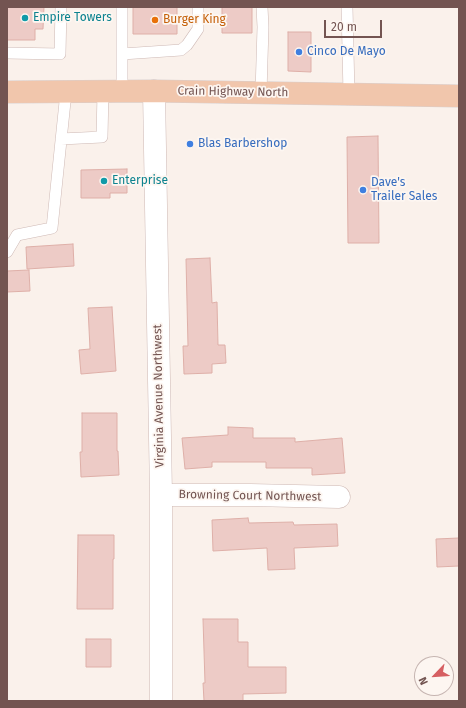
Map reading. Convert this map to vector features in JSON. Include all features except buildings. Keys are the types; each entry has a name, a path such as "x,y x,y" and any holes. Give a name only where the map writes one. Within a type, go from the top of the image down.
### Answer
{"main road":[{"name":"Crain Highway North","path":"7,92 154,91 459,96"}],"street":[{"name":"Virginia Avenue Northwest","path":"154,91 161,495 161,701"},
{"name":"Browning Court Northwest","path":"161,495 339,497"}],"lane":[{"path":"7,53 60,54 61,7"},
{"path":"62,139 102,137 122,54 122,7"},
{"path":"122,54 181,50 187,45 198,29 198,7"},
{"path":"261,93 263,27 262,7"},
{"path":"347,7 349,94"},
{"path":"7,252 17,235 52,228 66,92"}],"place":[{"name":"Empire Towers","path":"25,18"},
{"name":"Burger King","path":"155,20"},
{"name":"Cinco De Mayo","path":"299,52"},
{"name":"Blas Barbershop","path":"190,144"},
{"name":"Enterprise","path":"104,181"},
{"name":"Dave's Trailer Sales","path":"363,190"}]}
